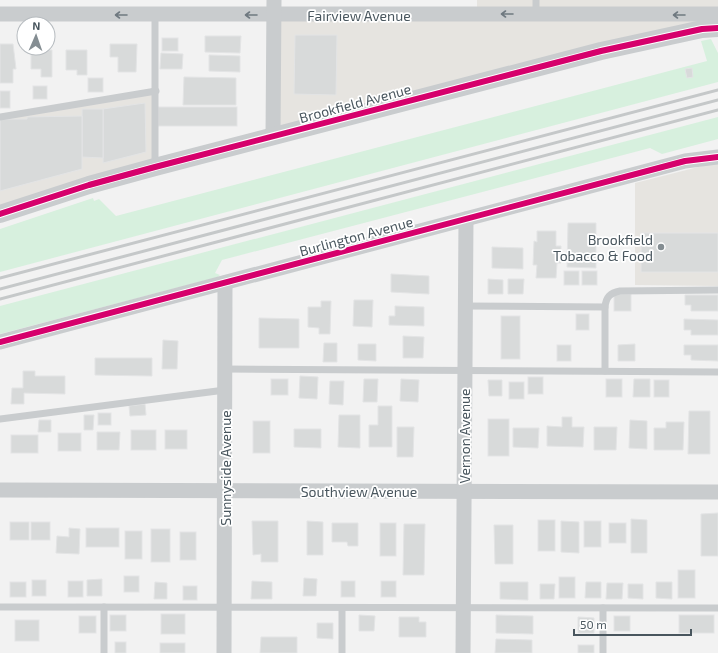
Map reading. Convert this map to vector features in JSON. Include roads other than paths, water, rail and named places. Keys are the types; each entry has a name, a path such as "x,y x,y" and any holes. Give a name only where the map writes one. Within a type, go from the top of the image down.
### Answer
{"street":[{"path":"273,137 274,0"},
{"name":"Fairview Avenue","path":"0,14 274,15 536,7 718,14"},
{"name":"Brookfield Avenue","path":"0,214 89,185 601,51 702,29 718,28"},
{"name":"Burlington Avenue","path":"0,342 685,161 718,157"},
{"name":"Vernon Avenue","path":"463,653 466,219"},
{"name":"Sunnyside Avenue","path":"224,653 226,491 225,283"},
{"name":"Southview Avenue","path":"0,490 718,492"}],"lane":[{"path":"155,15 155,168"},
{"path":"0,117 156,91"},
{"path":"605,371 605,307 608,296 620,291 718,290"},
{"path":"466,306 605,307"},
{"path":"225,369 718,372"},
{"path":"0,419 225,390"},
{"path":"0,607 718,608"},
{"path":"104,608 104,653"},
{"path":"342,608 342,653"},
{"path":"603,608 603,653"}],"railway":[{"path":"0,278 718,90"},
{"path":"0,289 718,100"},
{"path":"0,299 718,110"}],"place":[{"name":"Brookfield Tobacco & Food","path":"661,247"}]}
